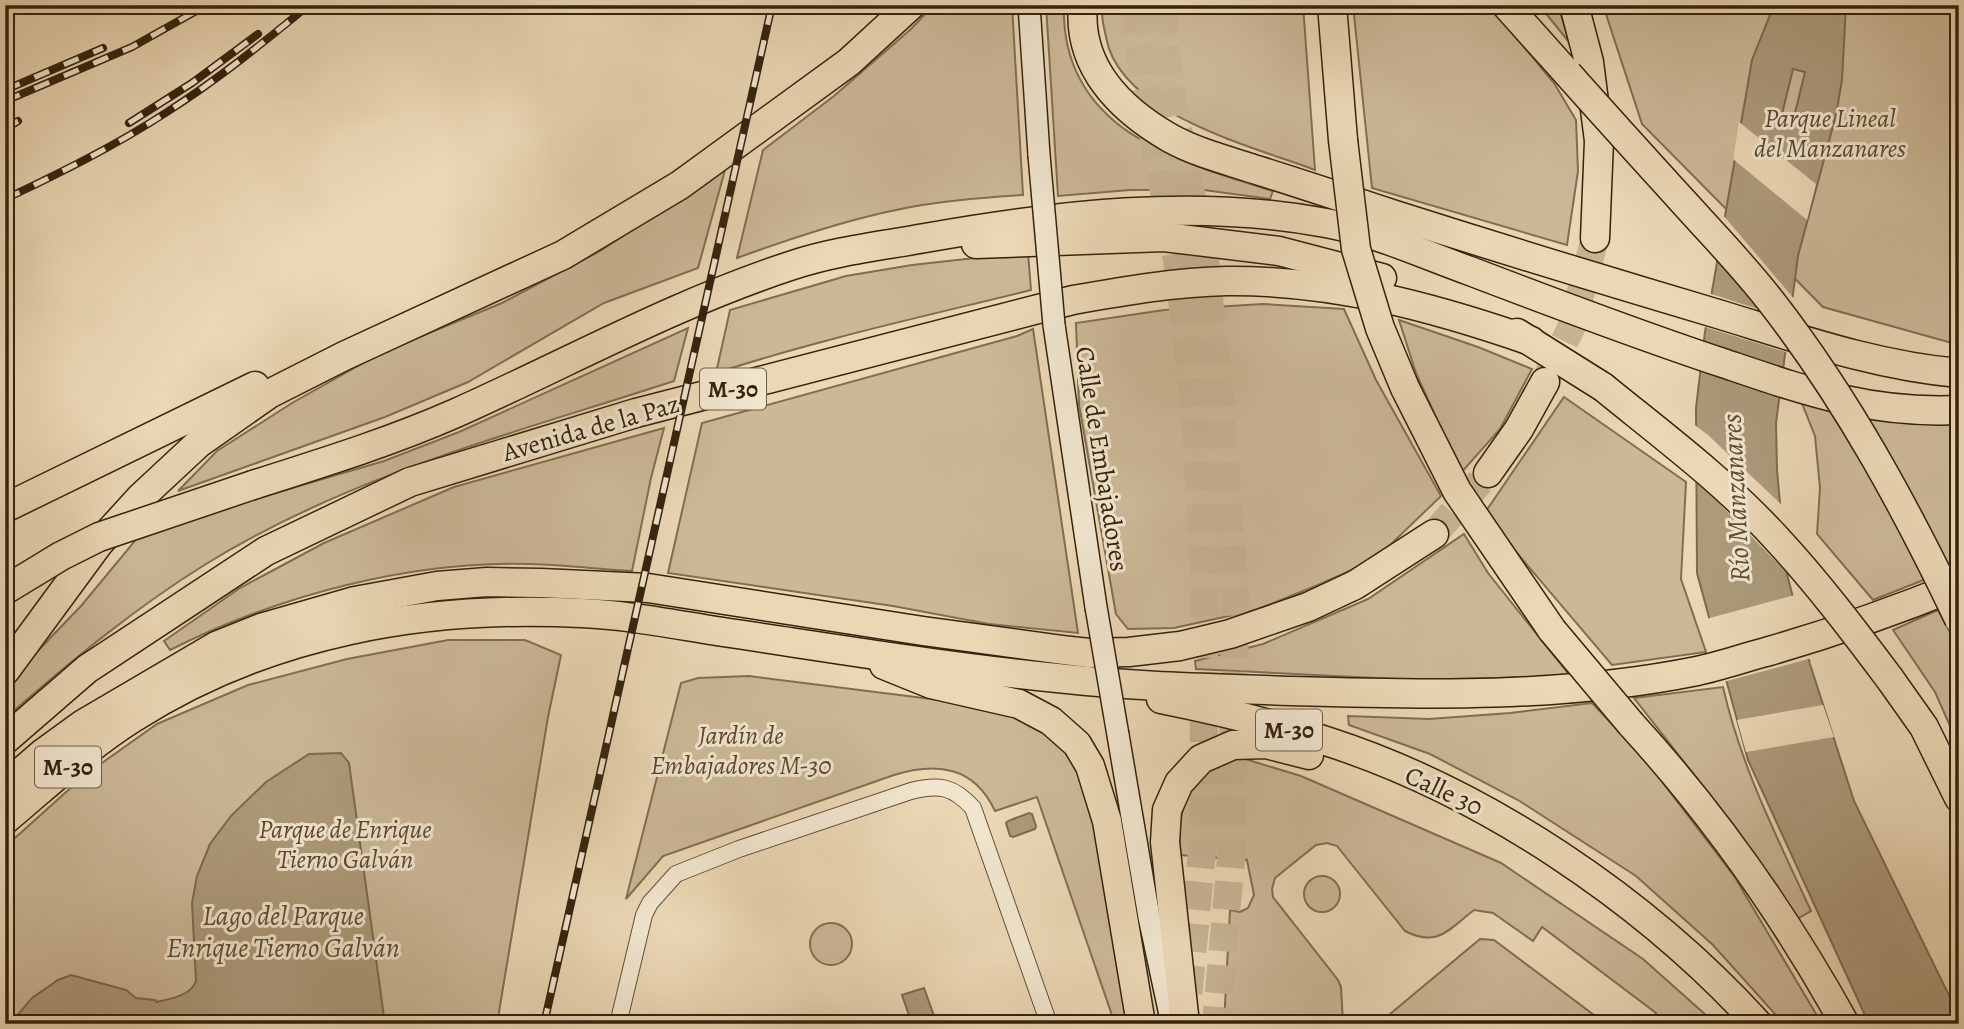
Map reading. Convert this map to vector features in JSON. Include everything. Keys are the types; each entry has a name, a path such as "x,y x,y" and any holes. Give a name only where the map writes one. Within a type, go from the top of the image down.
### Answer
{"highway":[{"path":"5,671 99,543 141,497 199,443 269,394 344,356 563,255 680,185 849,62 893,16 911,5"},
{"path":"1083,5 1083,31 1087,48 1101,79 1124,105 1171,138 1290,180 1824,346 1917,369 1959,373"},
{"path":"1317,5 1337,66"},
{"path":"1332,5 1348,194 1356,249 1380,328 1405,388 1457,491 1552,630 1631,724 1682,779 1750,871 1845,1024"},
{"path":"1506,5 1754,282 1813,358 1892,485 1959,618"},
{"path":"1522,5 1551,43 1568,74"},
{"path":"1574,5 1590,62 1599,141 1595,238"},
{"path":"5,590 61,556 99,537 356,452 455,413 669,312 796,264 1016,222 1176,210 1262,213 1331,224 1403,246 1653,340 1814,394 1879,407 1959,410"},
{"path":"865,249 1164,237 1279,251 1401,283 1442,297 1491,317 1531,341"},
{"path":"5,508 270,378 475,283 563,255"},
{"name":"Avenida de la Paz","path":"5,740 87,668 266,551 410,482 636,413 1073,300 1135,289 1227,281 1306,284 1407,302 1465,318 1531,341"},
{"name":"M-30","path":"1531,341 1603,387 1713,476 1776,537 1832,603 1924,727 1959,798"},
{"path":"1488,473 1519,429 1545,382"},
{"path":"5,786 43,753 83,724 216,646 261,628 313,612 355,601 437,586 487,582 648,588 1063,650 1090,653 1129,652 1180,646 1230,634 1308,607 1355,586 1434,534"},
{"path":"1069,680 1410,694 1522,692 1629,682 1700,670 1823,636 1959,585"},
{"name":"M-30","path":"5,820 80,757 132,718 188,687 298,642 358,626 423,616 482,612 585,612 1069,680"},
{"path":"856,652 901,674 931,684 1026,707 1051,721 1077,744 1090,766 1107,821 1141,1024"},
{"name":"Calle 30","path":"1069,680 1234,715 1328,741 1408,773 1497,816 1550,849 1640,912 1729,991 1758,1024"},
{"path":"1185,1024 1165,842 1167,810 1179,783 1201,759 1233,745 1266,744 1297,751 1447,807 1497,816"}],"main road":[{"name":"Calle de Embajadores","path":"1029,5 1054,326 1096,607 1149,917 1172,1024"},
{"name":"Calle de Embajadores","path":"1149,917 1152,968 1160,1024"}],"street":[{"path":"618,1024 644,915 650,903 676,874 739,849 911,791 946,787 962,796 973,808 1049,1024"}],"green space":[{"path":"934,5 1012,5 1023,195 944,202 876,214 737,258 763,150 834,96 911,29"},
{"path":"1046,5 1064,5 1068,47 1081,82 1103,111 1131,134 1164,152 1199,167 1273,191 1270,199 1204,190 1130,190 1058,196"},
{"path":"1104,5 1303,5 1315,170 1225,138 1192,123 1161,107 1135,87 1116,64 1103,25"},
{"path":"1353,5 1489,5 1554,83 1576,120 1578,171 1567,245 1372,188"},
{"path":"1539,5 1558,5 1569,42"},
{"name":"Parque Lineal del Manzanares","path":"1603,5 1959,5 1959,345 1823,307 1642,124"},
{"path":"725,170 698,268 604,303 468,382 385,417 178,491 217,451 292,403 383,352 502,303 600,251"},
{"path":"1028,252 1031,290 834,339 716,373 730,310 846,276 912,265"},
{"path":"1263,304 1344,309 1376,380 1441,496 1387,548 1354,569 1318,585 1256,610 1174,628 1128,629 1116,614 1079,405 1076,323 1164,310"},
{"path":"1399,320 1532,369 1500,429 1461,473 1416,373"},
{"path":"688,328 674,381 434,459 318,505 261,533 206,564 154,599 80,655 8,716 5,713 5,694 31,658 81,606 138,537 200,515 384,461 459,432"},
{"path":"1033,329 1078,633 989,624 893,606 668,573 702,423 1017,336"},
{"path":"1564,397 1686,482 1681,579 1706,652 1612,665 1484,514"},
{"path":"1801,401 1959,423 1959,566 1873,600 1817,534 1820,488 1815,436"},
{"path":"664,428 632,571 531,564 485,564 392,575 346,585 255,613 170,650 164,641 240,588 324,543 454,487"},
{"path":"1464,534 1488,573 1570,676 1415,680 1196,669 1195,661 1263,644 1368,599"},
{"path":"1938,610 1959,649 1959,746 1935,692 1893,630"},
{"name":"Parque de Enrique Tierno Galván","path":"448,640 525,640 561,655 548,717 497,1024 5,1024 5,847 85,775 157,724 248,685 347,659"},
{"name":"Jardín de Embajadores M-30","path":"749,676 1003,708 1028,717 1071,752 1096,826 1131,1024 1115,1024 1037,797 995,811 976,785 953,771 925,769 894,775 663,856 626,899 681,683 698,678"},
{"path":"1723,687 1750,774 1811,911 1797,919 1736,828 1634,698"},
{"path":"1592,703 1644,758 1734,876 1822,1024 1784,1024 1713,945 1636,876 1518,800 1430,754 1349,725 1348,716 1429,719"},
{"path":"1245,759 1301,776 1501,863 1643,959 1716,1024 1649,1024 1656,1013 1542,927 1533,941 1493,913 1474,910 1435,937 1416,936 1405,931 1337,846 1327,843 1316,845 1275,878 1272,889 1273,897 1338,980 1341,987 1343,1024 1224,1024 1230,910 1240,912 1248,908 1254,895 1247,860 1180,855 1179,831 1184,807 1194,786 1214,770"},
{"path":"1322,876 1334,882 1340,894 1334,906 1322,912 1310,906 1304,894 1310,882"},
{"path":"831,923 846,929 852,944 846,959 831,965 816,959 810,944 816,929"},
{"path":"1480,939 1494,940 1606,1024 1378,1024"}],"water":[{"name":"Río Manzanares","path":"1774,5 1846,5 1842,80 1836,115 1798,256 1776,423 1777,470 1786,570 1810,664 1854,801 1959,1016 1959,1024 1869,1024 1748,760 1697,573 1696,408 1705,332 1752,60","holes":["1793,69 1805,72 1794,117 1782,114"]},
{"name":"Lago del Parque Enrique Tierno Galván","path":"341,753 349,763 385,1024 192,1024 186,1018 176,1024 10,1024 32,998 58,980 71,975 126,990 136,998 156,1002 190,990 196,981 192,903 197,876 210,844 231,816 266,782 309,754"},
{"path":"1032,814 1035,829 1010,836 1006,823"},
{"path":"924,988 937,1024 912,1024 902,995"}],"pier":[{"path":"1739,122 1816,184 1807,220 1733,159"},
{"path":"1723,215 1796,301 1789,353 1702,326 1708,293 1758,309 1715,257"},
{"path":"1692,423 1784,507 1791,577 1692,479"},
{"path":"1795,595 1812,658 1723,682 1706,619"},
{"path":"1823,705 1834,737 1746,752 1737,720"}],"tunnel":[{"path":"1137,5 1138,41 1177,259 1195,408 1205,585 1203,841 1188,998"},
{"path":"1165,5 1164,40 1176,120 1205,261 1220,399 1235,597 1232,848 1216,1024"},
{"path":"1546,379 1572,326 1595,238"},
{"path":"1434,534 1488,473"}],"railway":[{"path":"5,101 132,47 207,5"},
{"path":"5,199 87,158 167,112 240,61 309,5"},
{"path":"544,1024 772,5"},
{"path":"129,123 192,83 258,34"},
{"path":"5,90 103,48"},
{"path":"5,129 18,121"}]}
